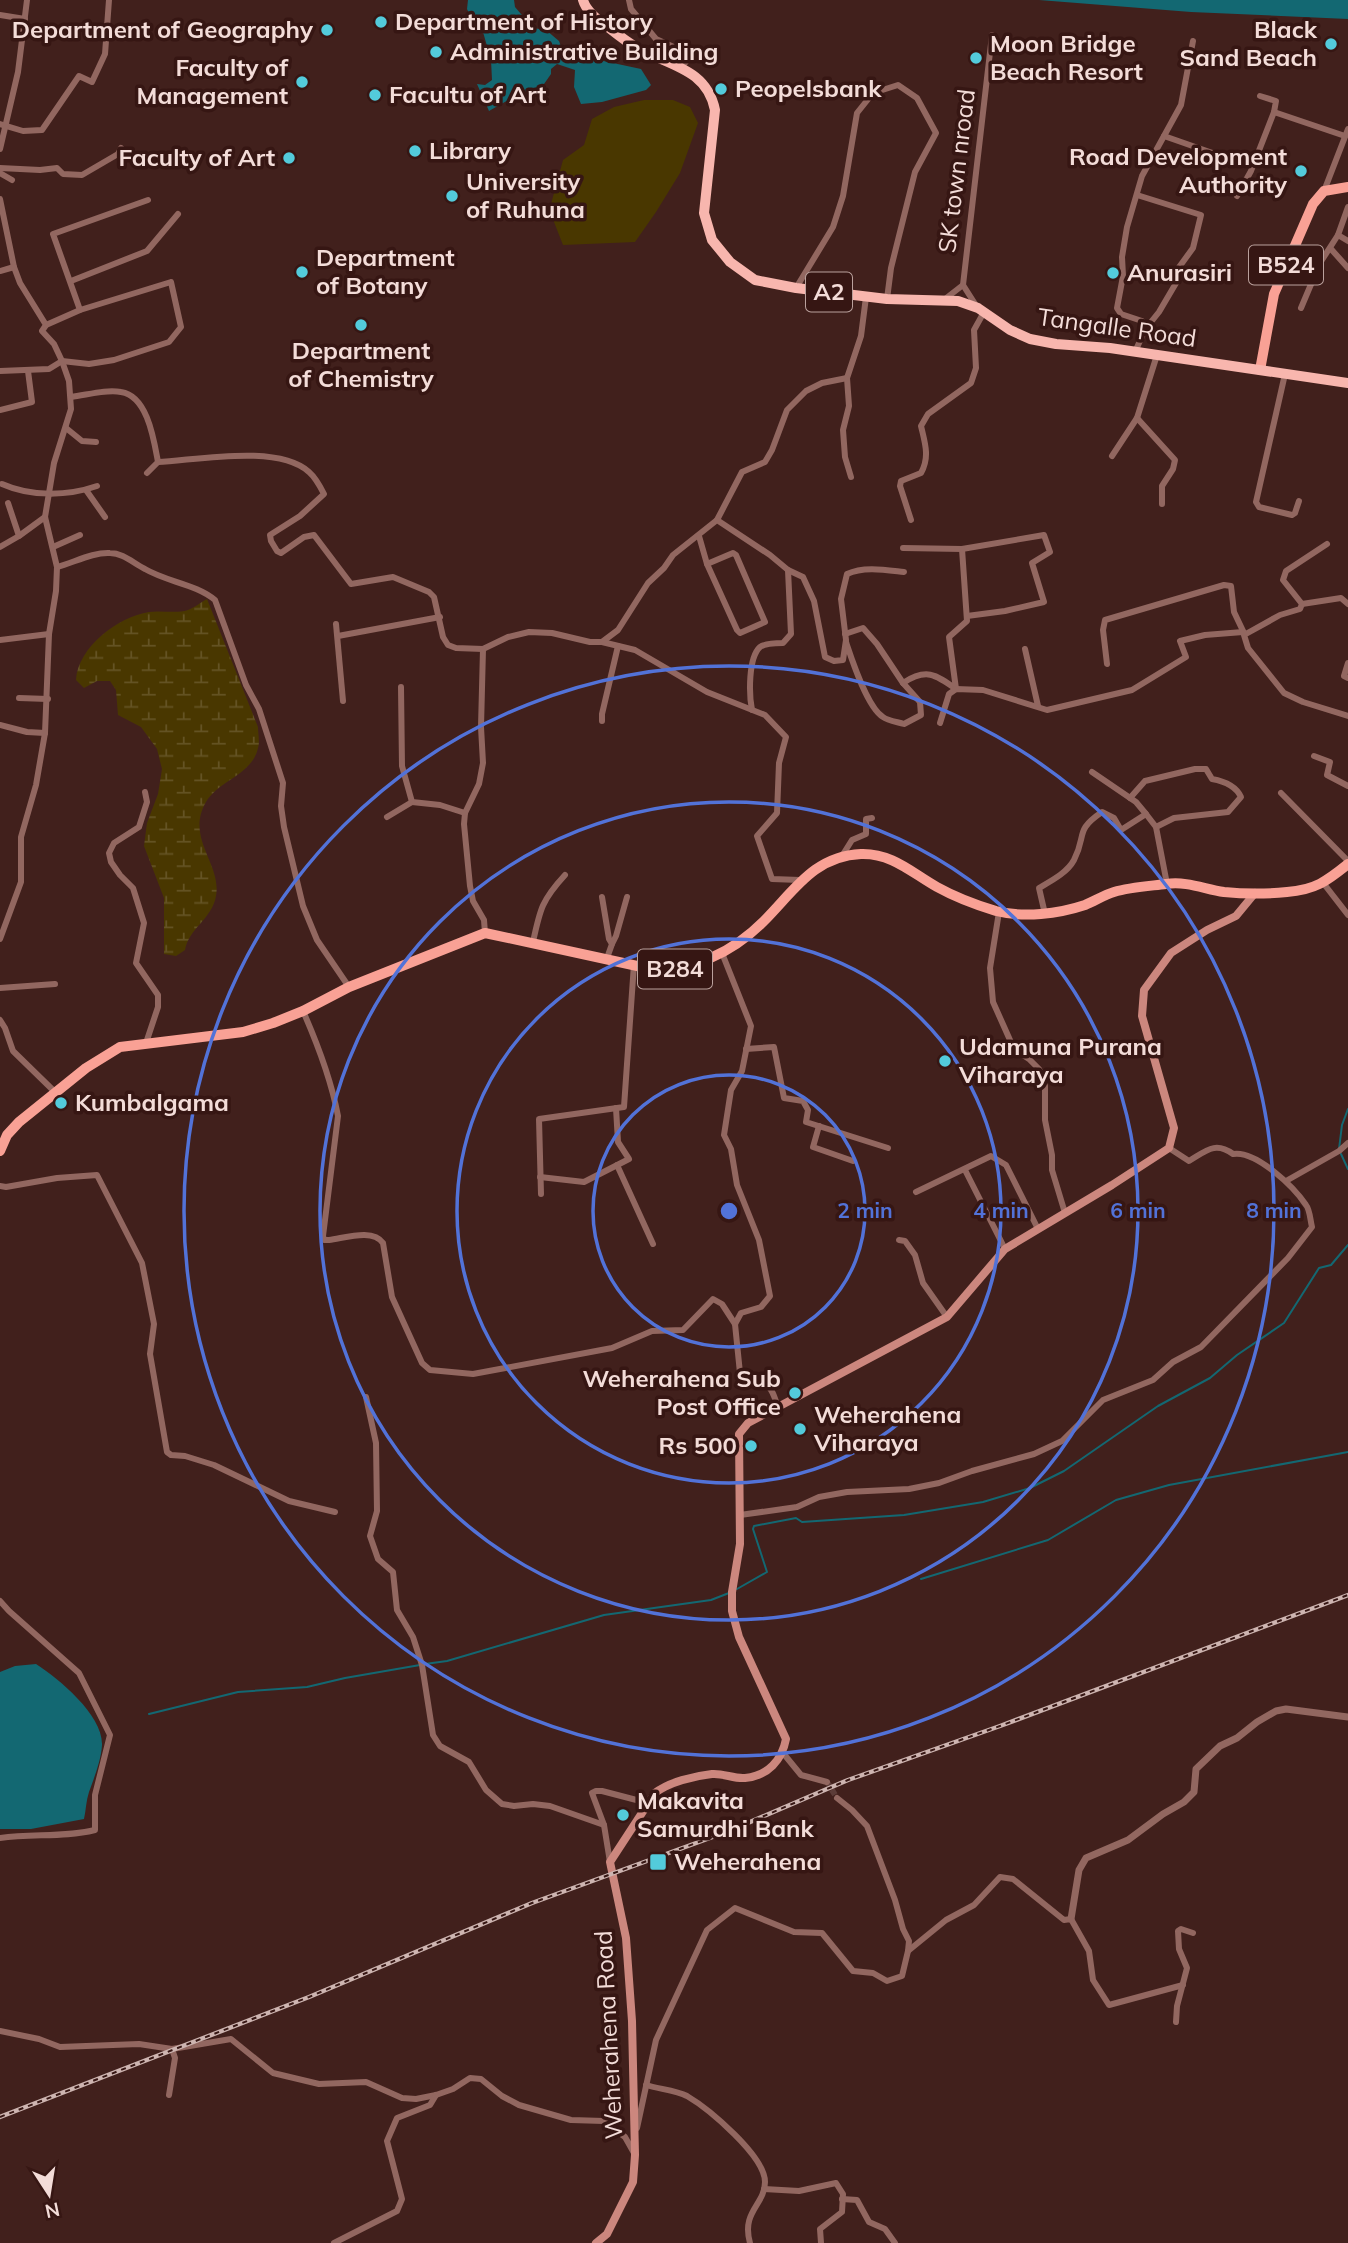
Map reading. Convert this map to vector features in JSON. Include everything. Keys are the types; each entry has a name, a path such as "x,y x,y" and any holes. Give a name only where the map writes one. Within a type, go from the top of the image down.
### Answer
{"highway":[{"name":"Tangalle Road","path":"583,0 584,5 601,22 637,48 696,76 706,86 712,96 715,110 704,213 712,240 730,262 755,280 866,297 920,301 945,299 981,310 1010,330 1030,339 1348,383"}],"main road":[{"path":"1324,191 1348,187"},
{"name":"B524","path":"1260,370 1274,294 1313,205 1324,191"},
{"name":"B284","path":"485,933 651,969 672,970 692,966 740,942 764,921 800,880 822,863 842,856 862,854 897,861 952,895 999,912 1045,914 1087,904 1115,892 1183,882 1223,891 1288,892 1324,884 1348,863"},
{"path":"610,1862 655,1793 664,1786 713,1774 745,1778 760,1774 778,1762 783,1753 786,1740 739,1637 732,1611 732,1592 740,1544 739,1434 748,1423 947,1317 1005,1249 1169,1148 1174,1128 1142,1016 1144,990 1171,953 1207,930 1236,916 1255,893"},
{"path":"0,1151 7,1135 19,1122 86,1068 120,1047 243,1032 303,1012 349,987 485,933"},
{"name":"Weherahena Road","path":"596,2243 607,2234 633,2182 635,2155 632,2021 626,1938 610,1862"}],"street":[{"path":"0,149 2,125 18,72 27,0"},
{"path":"2,125 23,131 43,130 79,76 92,82 104,54 109,0"},
{"path":"629,0 631,9 656,39 689,54 681,68"},
{"path":"0,15 25,19"},
{"name":"SK town nroad","path":"981,310 963,285 992,35"},
{"path":"1147,327 1142,321 1121,314 1117,308 1123,276 1124,240 1142,176 1181,105 1193,41"},
{"path":"796,288 833,227 843,196 857,113 873,93 898,86 917,98 936,133 915,172 891,268 887,299"},
{"path":"1237,195 1251,171 1274,112 1276,101 1260,96"},
{"path":"0,102 10,105"},
{"path":"1274,112 1347,133 1324,191"},
{"path":"1164,136 1224,157"},
{"path":"0,168 58,168 63,174 82,175 118,154 121,148"},
{"path":"0,173 12,180"},
{"path":"1135,352 1147,327 1179,278 1177,270 1193,248 1201,215 1137,195"},
{"path":"0,199 14,267 20,283 46,325"},
{"path":"80,310 53,234 148,200"},
{"path":"1301,308 1320,263 1338,235 1348,207"},
{"path":"71,281 147,251 178,214"},
{"path":"1338,235 1348,241"},
{"path":"1331,249 1348,268"},
{"path":"0,271 14,267"},
{"path":"0,371 49,369 62,361 89,364 114,360 169,342 181,327 171,282 80,310 46,325 42,331 54,344 62,361 71,397 71,409 54,463 45,517 57,567 49,634 45,733 36,785 21,838 20,882 0,939"},
{"path":"945,299 963,285"},
{"path":"851,477 845,457 843,430 849,406 847,378 862,336 866,297"},
{"path":"911,520 900,486 901,481 921,473 925,466 927,450 921,426 929,414 971,383 976,368 974,330 981,310"},
{"path":"1112,456 1137,418 1157,355"},
{"path":"0,410 32,402 28,371"},
{"path":"1285,374 1256,502 1259,507 1292,515 1299,501"},
{"path":"602,642 618,630 648,583 673,555 717,520 742,472 765,462 787,410 806,391 822,383 847,378"},
{"path":"71,397 114,391 125,392 134,398 151,426 158,462"},
{"path":"1137,418 1175,460 1173,469 1162,486 1162,504"},
{"path":"66,428 82,441 96,443"},
{"path":"147,472 158,462 260,456 292,461 307,470 324,495 300,516 270,535 277,551 282,553 303,537 314,535 351,584 393,577 429,592 435,597 443,637 448,645 483,649 529,632 552,633 590,642 602,642 635,650 707,692 765,715 786,737 779,763 777,814 757,836 772,879 800,880"},
{"path":"2,484 12,489 73,494 97,486"},
{"path":"86,490 105,517"},
{"path":"8,503 19,536"},
{"path":"0,547 45,517"},
{"path":"717,520 771,555 788,570 803,577 814,601 825,657 834,661 843,660 846,637"},
{"path":"53,547 80,535"},
{"path":"903,548 961,549 1044,535 1050,552 1032,563 1044,602 967,616"},
{"path":"699,536 708,564 737,630 740,633 765,622 736,555 733,553 708,564"},
{"path":"1302,604 1283,580 1286,571 1327,544"},
{"path":"956,689 949,637 967,621 961,549"},
{"path":"57,567 100,554 120,554 144,569 208,594 215,600 246,685 259,709 283,783 281,806 284,827 303,906 317,940 349,987"},
{"path":"846,637 863,628 920,702 921,715 904,724 882,717 854,668 846,637 841,599 847,574 874,569 904,572"},
{"path":"752,710 749,692 754,656 761,647 771,643 783,643 791,634 788,570"},
{"path":"1107,664 1103,630 1105,620 1224,585 1231,586 1234,612 1248,648 1284,693 1348,716"},
{"path":"1302,604 1341,598 1348,604"},
{"path":"903,683 917,674 938,676 956,689 983,690 1048,710 1132,690 1186,657 1180,641 1205,635 1244,634 1280,615 1300,609 1302,604"},
{"path":"338,636 440,617"},
{"path":"335,624 343,701"},
{"path":"0,640 49,634"},
{"path":"602,721 618,646"},
{"path":"483,649 483,763 479,784 465,813 470,886 473,901 484,920 485,933"},
{"path":"1025,649 1038,706"},
{"path":"1348,663 1344,676 1348,678"},
{"path":"401,687 402,766 412,802"},
{"path":"940,723 949,694 956,689"},
{"path":"19,698 48,699"},
{"path":"0,725 27,732 45,733"},
{"path":"1314,756 1330,762 1327,775 1348,786"},
{"path":"1130,797 1145,781 1195,769 1206,769 1212,779 1224,781 1240,793 1241,797 1228,812 1174,818 1156,827"},
{"path":"1092,772 1130,797 1156,827 1167,884"},
{"path":"145,792 146,802 139,827 114,843 109,853 111,862 133,888 144,923 136,962 158,995 158,1007 146,1043"},
{"path":"1282,793 1348,863"},
{"path":"387,817 412,802 440,805 465,813"},
{"path":"1045,914 1039,888 1064,872 1074,860 1085,824 1102,812 1114,818 1121,830 1146,814"},
{"path":"842,856 852,840 866,834 866,819 872,818"},
{"path":"533,942 541,906 548,893 565,875"},
{"path":"1324,884 1348,915"},
{"path":"603,897 608,939 612,944"},
{"path":"607,958 617,936 627,897"},
{"path":"999,912 990,968 993,1002 1014,1049 1039,1069 1045,1086 1045,1120 1052,1154 1052,1170 1065,1213"},
{"path":"722,953 751,1026 742,1071 731,1090 724,1135 731,1149 737,1185 759,1240 770,1296 761,1307 740,1313 735,1324"},
{"path":"541,1194 539,1119 624,1107 634,964"},
{"path":"0,988 55,984"},
{"path":"303,1012 318,1046 338,1116 324,1240 370,1235 380,1239 383,1243 392,1297 422,1363 430,1370 473,1374 612,1348 652,1331 683,1330 713,1299 722,1304 735,1324 740,1373 749,1382 764,1383 772,1389 778,1407"},
{"path":"0,1020 13,1051 56,1093"},
{"path":"746,1049 774,1047 784,1098 803,1101 808,1110 806,1122 888,1148"},
{"path":"540,1177 583,1182 629,1159 618,1142 616,1108"},
{"path":"819,1126 813,1147 853,1161"},
{"path":"1286,1181 1339,1151 1348,1143"},
{"path":"740,1516 797,1507 819,1497 847,1492 909,1489 939,1483 1034,1454 1062,1441 1103,1400 1153,1380 1173,1362 1201,1347 1288,1258 1312,1227 1308,1207 1286,1181 1267,1166 1240,1153 1233,1154 1223,1147 1212,1148 1189,1161 1169,1148"},
{"path":"916,1192 991,1156 1006,1165 1038,1229"},
{"path":"617,1165 653,1244"},
{"path":"965,1170 1005,1249"},
{"path":"0,1186 97,1175 142,1263 154,1324 150,1354 167,1452 214,1465 289,1502 335,1512"},
{"path":"899,1240 905,1241 915,1255 923,1283 947,1317"},
{"path":"366,1397 376,1443 377,1511 369,1535 378,1559 393,1572 397,1610 412,1637 422,1665 433,1735 440,1746 468,1762 486,1790 502,1804 550,1806 604,1825"},
{"path":"0,1601 79,1672 110,1735 95,1795 95,1830 71,1836 19,1835 0,1838"},
{"path":"1183,1985 1109,2005 1093,1980 1089,1951 1071,1919 1079,1870 1086,1858 1128,1840 1184,1802 1194,1792 1196,1769 1220,1746 1237,1738 1276,1711 1286,1709 1348,1717"},
{"path":"783,1753 801,1775 827,1782"},
{"path":"610,1862 604,1825 592,1793 596,1791 648,1803"},
{"path":"635,2140 656,2040 707,1930 736,1908 793,1932 822,1933 853,1971 873,1973 887,1981 902,1976 909,1941 903,1930 895,1900 867,1826 837,1798"},
{"path":"908,1951 946,1920 974,1905 1000,1877 1013,1879 1064,1920 1071,1919"},
{"path":"1176,2022 1177,2006 1187,1968 1179,1949 1178,1931 1181,1929 1193,1933"},
{"path":"0,2031 60,2047 139,2044 172,2049 231,2039 273,2073 319,2084 366,2082 402,2098 416,2099 436,2095 453,2089 470,2078 481,2079 502,2096 519,2105 572,2120 604,2121 625,2137 635,2155"},
{"path":"169,2095 175,2058 172,2049"},
{"path":"646,2085 685,2094 732,2130 760,2166 766,2180 747,2225 750,2243"},
{"path":"334,2243 397,2211 402,2199 387,2141 397,2118 430,2105 436,2095"},
{"path":"764,2189 799,2190 836,2183 843,2194 842,2212 820,2229 821,2243"},
{"path":"842,2199 857,2200 869,2222 885,2230 895,2243"}],"green space":[{"path":"644,100 673,100 690,107 698,123 680,173 635,242 563,245 554,222 551,204 563,160 584,145 592,119 614,107"},
{"path":"207,599 258,727 259,743 255,757 249,765 212,794 206,802 200,827 214,873 216,896 210,911 187,942 185,950 176,956 164,954 164,898 144,846 147,823 158,794 162,769 157,749 141,727 118,715 116,690 110,681 97,681 84,688 76,680 84,656 92,645 113,627 149,612 188,610"}],"water":[{"path":"468,0 514,0 515,7 533,28 546,30 559,41 565,57 581,62 599,60 641,69 651,85 646,90 602,102 581,104 574,87 575,70 557,64 551,69 551,74 537,94 515,96 489,111 477,84 485,85 492,80 491,60 481,25 473,22 467,9"},
{"path":"1039,0 1348,0 1348,19 1191,12"},
{"path":"36,1664 67,1688 88,1710 100,1734 100,1757 88,1795 84,1819 31,1829 0,1829 0,1672 15,1666"}],"waterway":[{"path":"1339,1149 1342,1125 1348,1109"},
{"path":"1341,1154 1348,1169"},
{"path":"737,1589 767,1572 754,1526 796,1518 802,1522 904,1515 983,1502 1030,1488 1064,1471 1158,1406 1210,1378 1237,1355 1284,1323 1319,1268 1331,1265 1348,1245"},
{"path":"921,1579 1048,1540 1116,1500 1169,1485 1348,1452"},
{"path":"425,1664 447,1661 604,1615 711,1600 729,1593"},
{"path":"149,1714 238,1692 307,1687 420,1665"}],"tunnel":[{"path":"827,1782 837,1798"}],"railway":[{"path":"0,2117 309,1997 532,1903 729,1831 848,1780 1000,1726 1348,1595"}],"place":[{"name":"Department of History","path":"381,22"},
{"name":"Department of Geography","path":"327,30"},
{"name":"Black Sand Beach","path":"1331,44"},
{"name":"Administrative Building","path":"436,52"},
{"name":"Moon Bridge Beach Resort","path":"976,58"},
{"name":"Faculty of Management","path":"302,82"},
{"name":"Peopelsbank","path":"721,89"},
{"name":"Facultu of Art","path":"375,95"},
{"name":"Library","path":"415,151"},
{"name":"Faculty of Art","path":"289,158"},
{"name":"Road Development Authority","path":"1301,171"},
{"name":"University of Ruhuna","path":"452,196"},
{"name":"Department of Botany","path":"302,272"},
{"name":"Anurasiri","path":"1113,273"},
{"name":"Department of Chemistry","path":"361,325"},
{"name":"Udamuna Purana Viharaya","path":"945,1061"},
{"name":"Kumbalgama","path":"61,1103"},
{"name":"Weherahena Sub Post Office","path":"795,1393"},
{"name":"Weherahena Viharaya","path":"800,1429"},
{"name":"Rs 500","path":"751,1446"},
{"name":"Makavita Samurdhi Bank","path":"623,1815"},
{"name":"Weherahena","path":"658,1862"}]}
